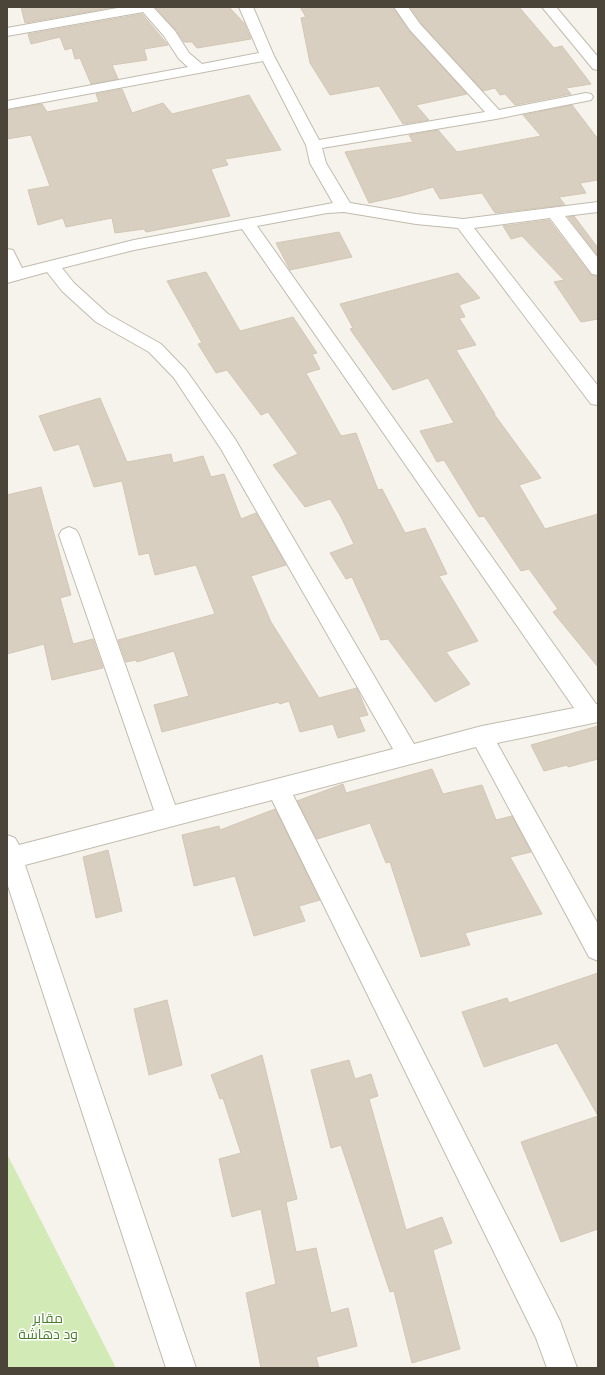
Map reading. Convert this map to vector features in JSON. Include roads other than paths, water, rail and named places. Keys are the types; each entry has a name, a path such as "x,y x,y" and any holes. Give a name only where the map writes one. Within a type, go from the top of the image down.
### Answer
{"street":[{"path":"7,32 146,7 170,34 184,56 200,69"},
{"path":"246,7 267,56 314,145 318,163 344,207"},
{"path":"401,7 415,27 496,115"},
{"path":"549,7 598,66"},
{"path":"7,105 267,56"},
{"path":"314,145 496,115 586,96"},
{"path":"7,254 12,276 134,244 327,208 344,207 416,219 463,224 598,206"},
{"path":"554,212 598,270"},
{"path":"181,1368 8,854 168,818 482,736 594,714 246,223"},
{"path":"463,224 598,399"},
{"path":"51,265 68,287 102,318 155,348 180,374 228,444 410,756"},
{"path":"69,535 168,818"},
{"path":"482,736 598,949"},
{"path":"279,790 549,1332 562,1368"}],"park label":[{"name":"مقابر ود دهاشة","path":"48,1326"}]}
